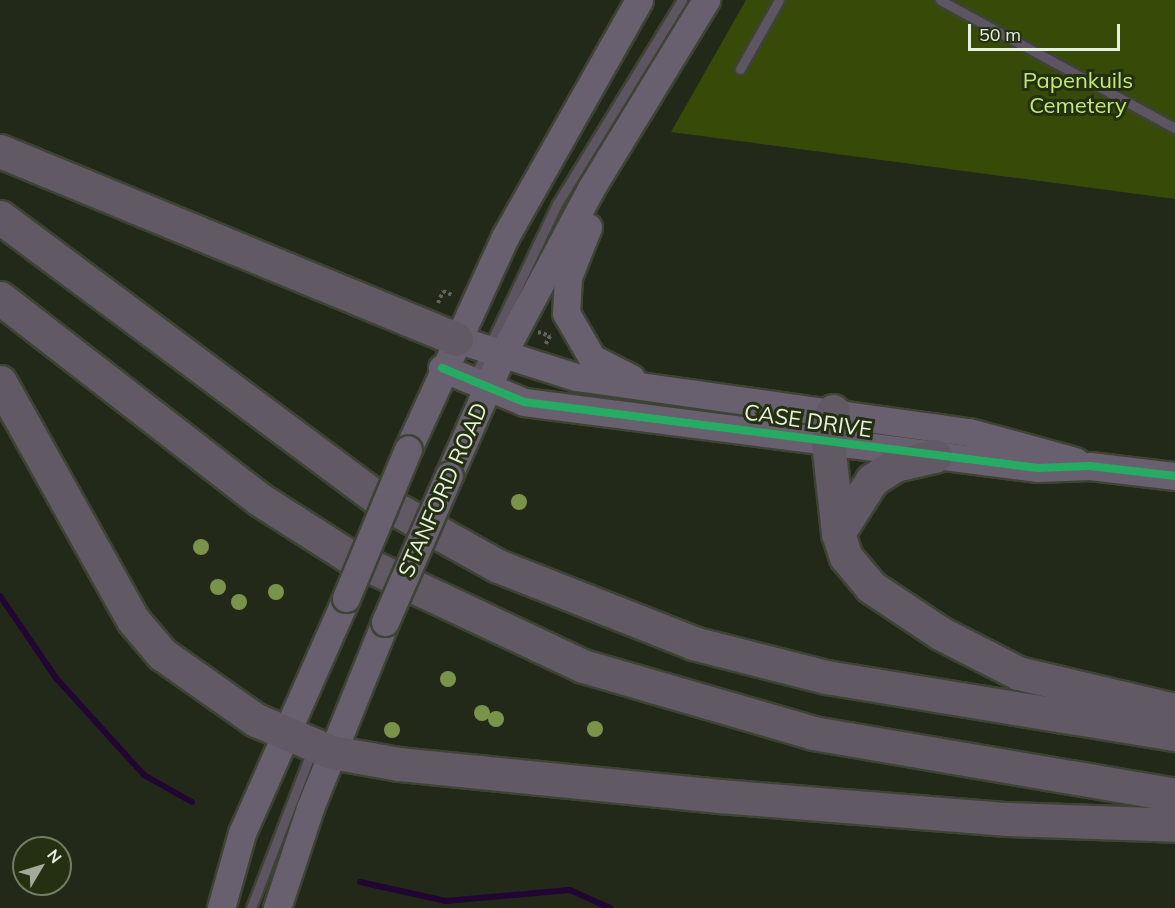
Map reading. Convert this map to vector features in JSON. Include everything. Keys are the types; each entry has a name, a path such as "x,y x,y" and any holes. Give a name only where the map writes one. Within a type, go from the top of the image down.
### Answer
{"highway":[{"path":"0,151 456,339"},
{"path":"0,217 378,499 508,570 693,643 826,677 1175,734"},
{"path":"0,298 259,499 328,543 583,666 813,733 1175,795"},
{"path":"0,382 133,620 162,654 208,689 311,743 399,764 720,796 1007,819 1175,825"},
{"path":"830,426 838,533 846,557 871,587 983,657 1057,686 1175,710"},
{"path":"838,533 872,480 895,465 935,456"}],"main road":[{"name":"STANFORD ROAD","path":"277,908 311,743 346,598 442,368 505,237 639,0"},
{"name":"STANFORD ROAD","path":"221,908 242,833 311,743 385,621 449,475 480,386 494,354 590,190 706,0"},
{"path":"642,106 574,260 565,295 571,327 592,358 660,392"},
{"name":"CASE DRIVE","path":"456,339 494,354 660,392 830,426 935,456 1038,468 1090,466 1175,476"},
{"name":"CASE DRIVE","path":"442,368 480,386 524,402 830,426 980,434 1090,466"}],"lane":[{"path":"494,354 557,204 682,0"},
{"path":"740,69 779,0"},
{"path":"940,0 1175,128"},
{"path":"251,908 311,743"}],"green space":[{"name":"Papenkuils Cemetery","path":"746,0 1175,0 1175,199 671,132"}],"waterway":[{"path":"0,596 56,678 144,775 192,802"},
{"path":"360,882 446,901 570,890 610,908"}],"cycle path":[{"path":"442,368 524,402 1038,468 1090,466 1175,476"}]}
